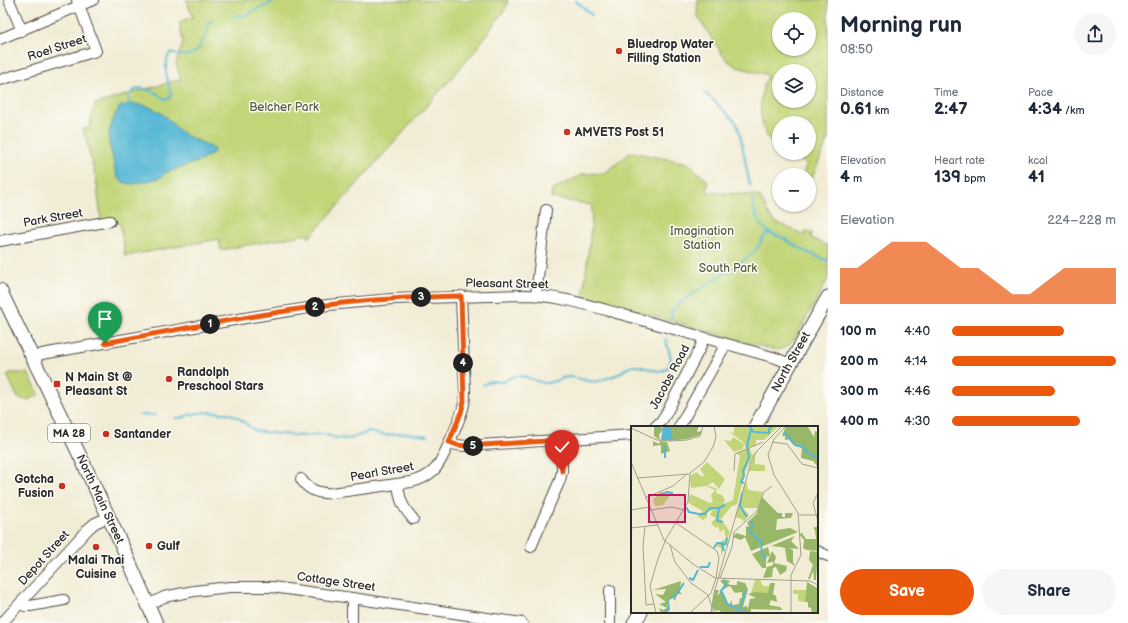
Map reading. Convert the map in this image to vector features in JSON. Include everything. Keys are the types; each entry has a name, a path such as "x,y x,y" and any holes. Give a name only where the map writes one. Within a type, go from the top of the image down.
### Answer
{"main road":[{"name":"North Main Street","path":"0,291 102,502 156,623"},
{"name":"North Street","path":"756,426 828,297"},
{"path":"634,623 640,613"}],"street":[{"path":"9,0 22,31"},
{"path":"0,39 22,31 78,3 93,0"},
{"name":"Roel Street","path":"0,80 96,51 78,3"},
{"path":"536,295 546,210"},
{"name":"Park Street","path":"0,241 110,221"},
{"name":"Pleasant Street","path":"33,358 45,354 251,317 328,305 373,300 461,296 536,295 560,298 776,358 790,364"},
{"name":"Pearl Street","path":"301,479 310,489 328,493 416,481 431,473 438,464 449,442 461,413 464,401 461,296"},
{"name":"Jacobs Road","path":"656,426 667,412 704,338"},
{"path":"680,426 726,344"},
{"path":"449,442 466,446 631,435"},
{"path":"531,547 560,480 562,471 562,440"},
{"path":"398,484 401,502 413,519"},
{"name":"Depot Street","path":"2,623 94,523 109,517"},
{"path":"818,551 828,556"},
{"name":"Cottage Street","path":"148,605 167,596 194,591 230,588 280,588 352,598 467,619 522,623"},
{"path":"610,590 610,623"},
{"path":"352,598 352,623"},
{"path":"20,604 30,606 64,600"}],"green space":[{"name":"Belcher Park","path":"186,0 508,0 506,8 471,56 309,238 308,234 221,250 219,239 125,256 120,223 110,225 101,220 96,178 83,129 89,128 95,104 181,79 176,64 183,42 179,22 193,17"},
{"path":"698,0 828,0 828,139 816,168 805,168 807,164 799,160 816,160 816,116 772,116 772,143 768,138 762,124 760,108 762,92 768,75 737,67 728,61 697,15"},
{"name":"South Park","path":"631,152 688,163 708,181 707,192 753,195 760,197 771,218 777,223 805,235 807,231 810,231 812,233 811,238 828,246 828,279 794,340 789,345 781,349 771,349 583,298 591,228 592,205 551,198 552,190 583,174 605,173"},
{"path":"11,373 28,373 39,395 27,400 18,398 7,375"}],"water":[{"path":"135,104 148,106 160,112 185,135 214,149 213,153 200,161 165,173 157,179 133,184 122,182 115,171 109,144 110,131 115,115 120,107"}],"waterway":[{"path":"234,16 247,15 272,2 281,0"},
{"path":"575,0 592,15"},
{"path":"129,104 130,94 139,88 153,91 164,99 168,99 171,96 166,72 166,64 170,53 184,55 195,52 206,37 207,25 213,19"},
{"path":"704,92 735,121 738,127 750,186"},
{"path":"752,198 759,222 771,233"},
{"path":"671,319 672,312 679,303 742,262 754,252 766,234 781,237 807,252 828,261"},
{"path":"483,385 490,381 504,382 517,376 528,377 544,383 569,377 595,382 618,374 632,366 639,366 656,371 664,370 670,365 671,361 666,339"},
{"path":"175,418 182,418 188,415 206,412 225,413 240,419 255,431 299,436 323,434 337,438 350,439 368,432 386,435 408,433 427,436"},
{"path":"140,415 155,415"}],"place":[{"name":"Bluedrop Water Filling Station","path":"619,51"},
{"name":"AMVETS Post 51","path":"567,132"},
{"name":"Randolph Preschool Stars","path":"169,379"},
{"name":"N Main St @ Pleasant St","path":"57,384"},
{"name":"Santander","path":"106,434"},
{"name":"Gotcha Fusion","path":"62,486"},
{"name":"Gulf","path":"149,546"},
{"name":"Malai Thai Cuisine","path":"96,547"}],"route":[{"path":"105,343 291,310 328,305 373,300 461,296 465,392 463,409 449,442 466,446 562,440 562,471"}],"park label":[{"name":"Imagination Station","path":"702,238"}]}
